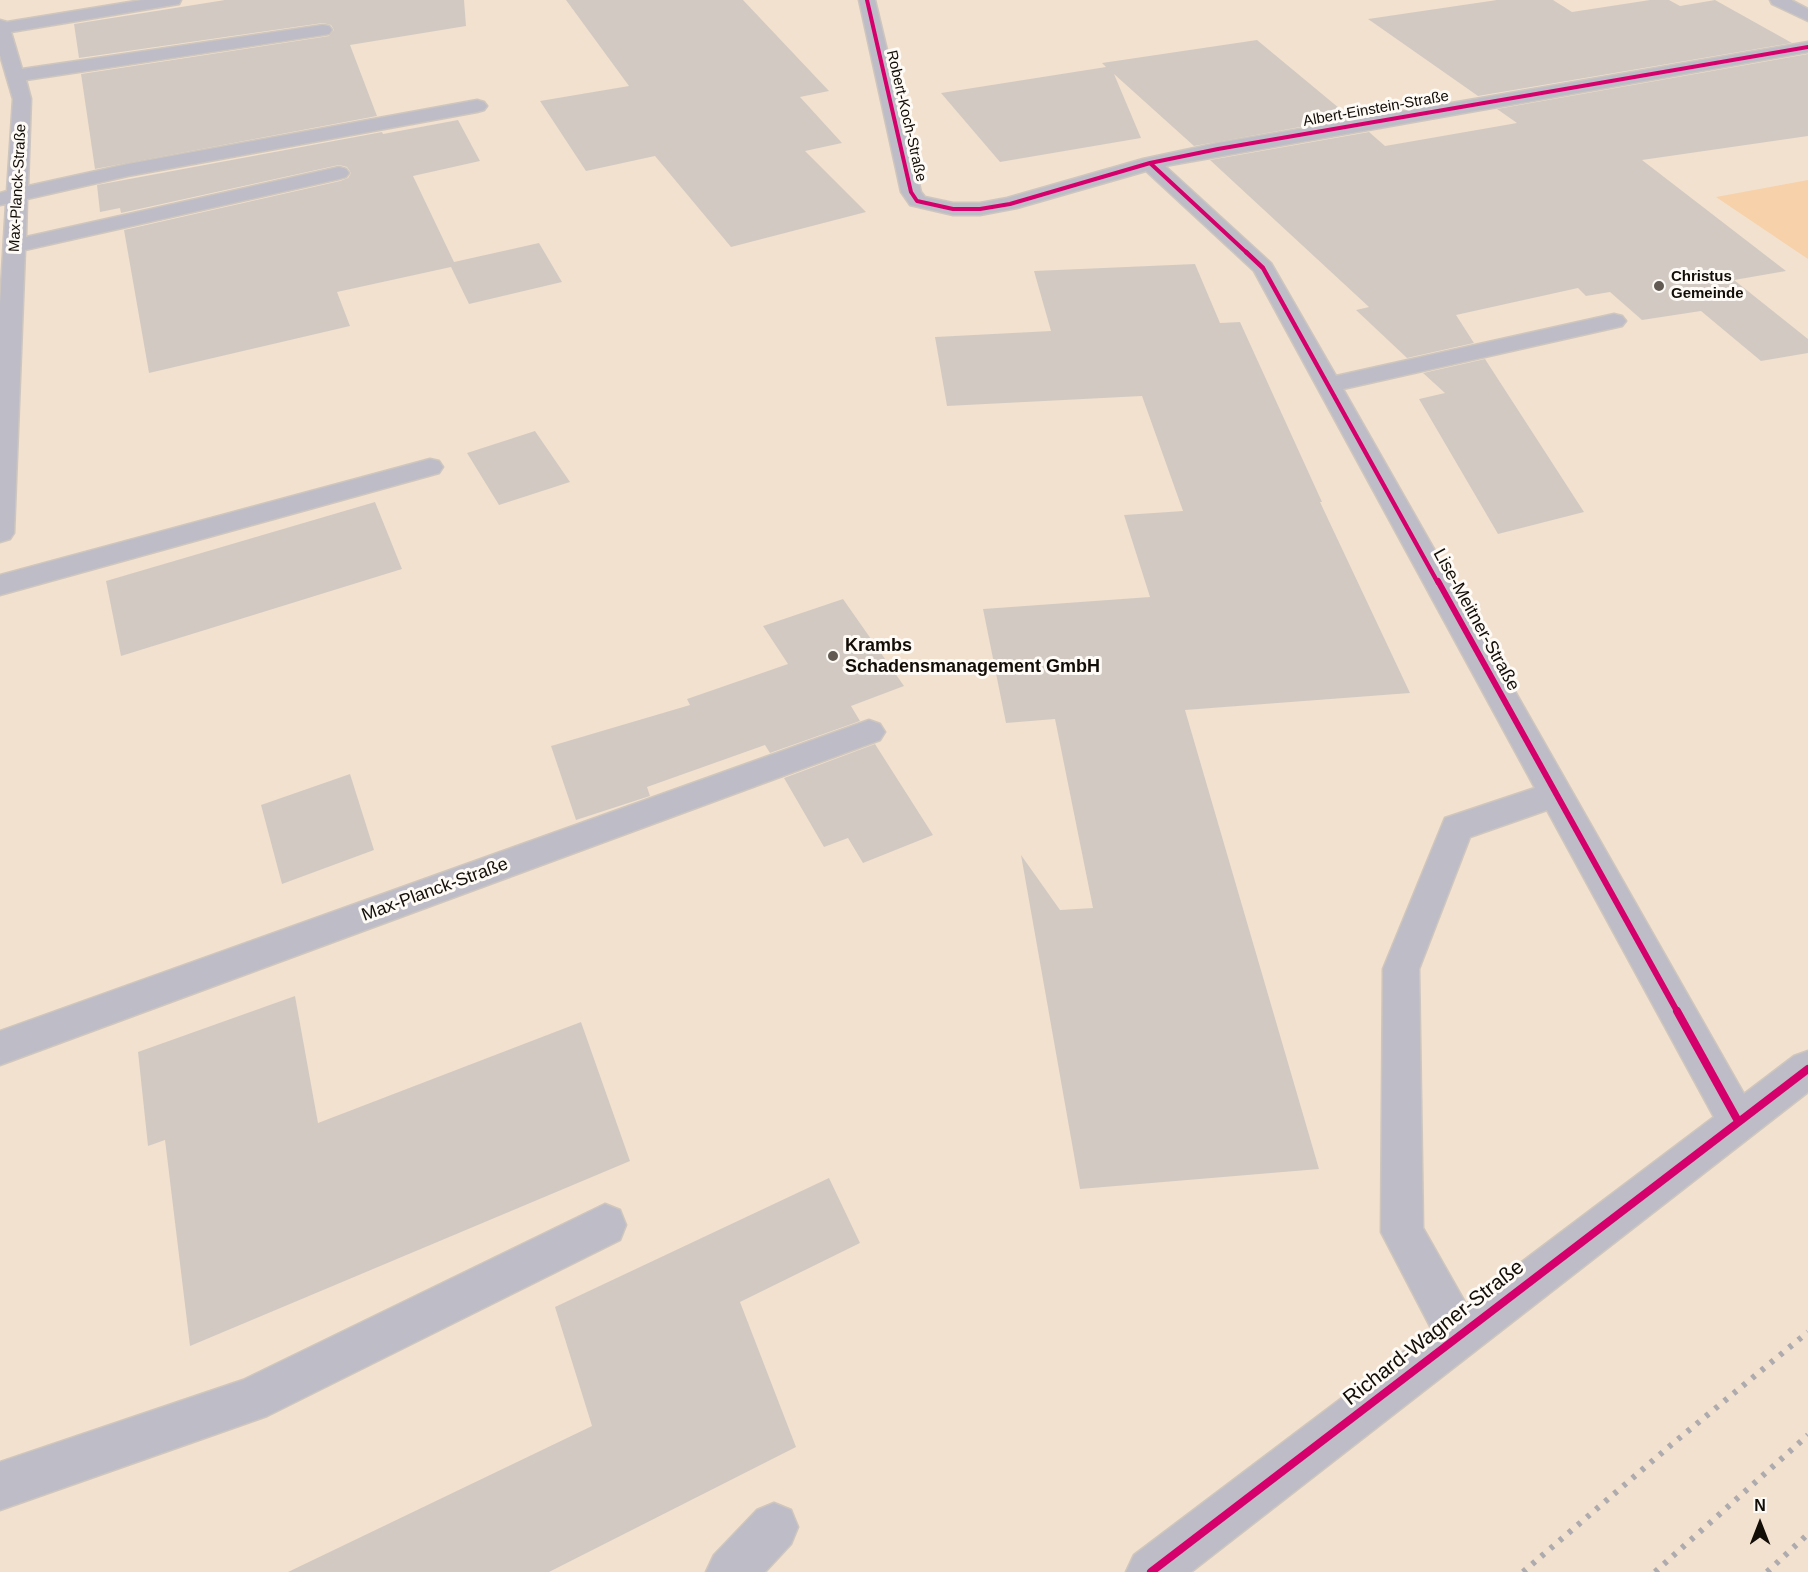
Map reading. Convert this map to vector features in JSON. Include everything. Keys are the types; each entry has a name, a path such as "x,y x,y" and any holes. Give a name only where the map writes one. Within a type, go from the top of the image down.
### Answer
{"street":[{"path":"0,26 173,0"},
{"name":"Robert-Koch-Straße","path":"869,0 911,192 918,201 953,209"},
{"path":"1778,0 1808,16"},
{"name":"Max-Planck-Straße","path":"0,26 22,99 9,198 15,246 0,533"},
{"path":"15,76 324,30"},
{"name":"Albert-Einstein-Straße","path":"953,209 980,209 1010,204 1150,163 1229,147 1808,47"},
{"path":"9,198 128,170 477,106"},
{"name":"Lise-Meitner-Straße","path":"1150,163 1263,268 1738,1121"},
{"path":"15,246 339,173"},
{"path":"1328,385 1614,321"},
{"path":"0,585 430,467"},
{"name":"Max-Planck-Straße","path":"0,1048 869,732"},
{"path":"1459,1336 1402,1232 1401,969 1457,828 1556,794"},
{"name":"Richard-Wagner-Straße","path":"1151,1572 1808,1069"},
{"path":"0,1486 251,1400 605,1225"},
{"path":"731,1572 774,1527"}],"shaded area":[{"path":"0,0 1808,0 1808,1572 0,1572"},
{"path":"1808,180 1808,259 1716,197"}],"building":[{"path":"225,0 464,0 466,26 350,45 377,116 95,169 81,74 329,36 334,30 331,25 323,23 79,58 74,24"},
{"path":"566,0 743,0 829,91 800,97 842,143 805,151 866,212 731,247 655,156 586,171 540,101 629,86"},
{"path":"1497,0 1553,0 1572,12 1650,0 1669,0 1680,6 1715,0 1792,43 1478,96 1368,19"},
{"path":"1257,40 1351,118 1194,146 1114,74 1141,138 1000,162 941,93 1106,67 1102,63"},
{"path":"1808,54 1808,136 1642,160 1786,271 1734,280 1808,339 1808,353 1761,361 1701,311 1642,320 1610,292 1586,296 1578,288 1456,315 1474,343 1407,358 1356,310 1369,307 1210,160 1369,132 1385,146 1517,123 1497,109"},
{"path":"458,120 480,161 413,176 454,262 539,243 562,282 469,304 451,267 337,292 350,326 149,373 124,230 340,181 348,178 351,173 347,167 339,165 121,213 120,208 100,212 97,185"},
{"path":"1195,264 1220,323 1240,322 1322,502 1320,502 1410,693 1185,710 1319,1169 1080,1189 1021,855 1060,910 1093,908 1055,719 1006,723 983,609 1150,597 1124,515 1183,511 1142,396 947,406 935,337 1051,331 1034,271"},
{"path":"1485,359 1584,512 1498,534 1419,399 1445,393 1423,373"},
{"path":"535,431 570,482 499,505 467,453"},
{"path":"375,502 402,569 121,656 106,581"},
{"path":"843,599 904,686 851,706 860,721 770,753 765,745 647,787 650,796 576,820 551,746 690,705 687,699 788,664 763,626"},
{"path":"875,744 933,835 863,863 848,838 824,847 784,778"},
{"path":"350,774 374,850 282,884 261,805"},
{"path":"295,996 318,1123 581,1022 630,1161 190,1346 165,1140 148,1146 138,1052"},
{"path":"829,1178 860,1243 740,1302 796,1447 549,1572 288,1572 592,1426 555,1307"}],"railway":[{"path":"1523,1572 1671,1445 1808,1332"},
{"path":"1655,1572 1808,1435"},
{"path":"1767,1572 1808,1534"}],"cycle path":[{"path":"867,0 911,192 917,201 953,209 980,209 1010,204 1150,163 1218,149 1808,47"},
{"path":"1150,163 1263,268 1738,1121"},
{"path":"1151,1572 1808,1069"}],"place":[{"name":"Christus Gemeinde","path":"1659,286"},
{"name":"Krambs Schadensmanagement GmbH","path":"833,656"}]}
